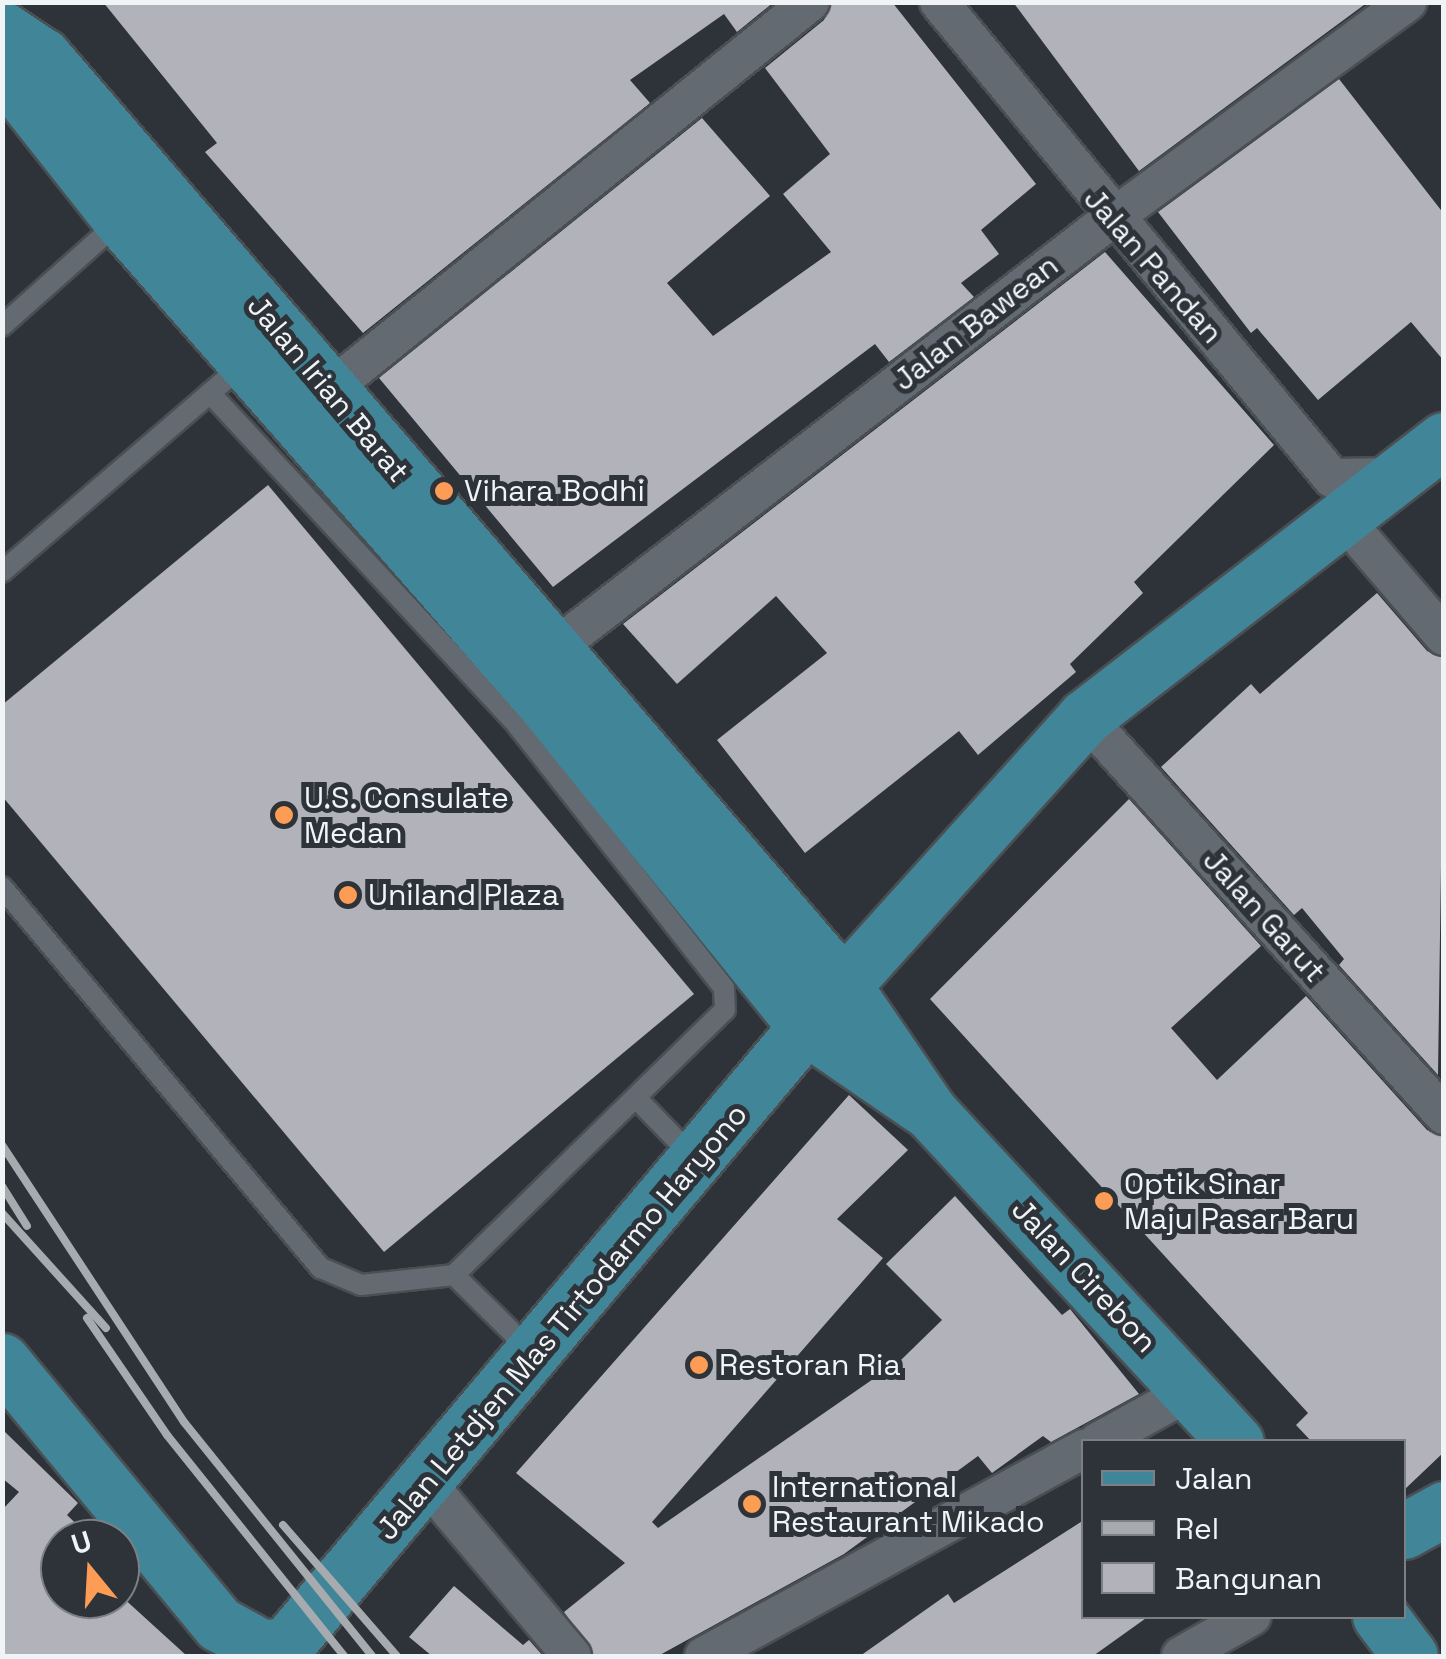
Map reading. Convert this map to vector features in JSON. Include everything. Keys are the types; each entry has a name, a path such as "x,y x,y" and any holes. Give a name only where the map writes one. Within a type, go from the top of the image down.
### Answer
{"main road":[{"name":"Jalan Irian Barat","path":"2,29 42,56 244,363 329,390 547,689 806,1028"},
{"name":"Jalan Irian Barat","path":"2,56 15,86 121,220 244,363 547,689 843,985"},
{"path":"1394,477 1444,440"},
{"name":"Jalan Letdjen Mas Tirtodarmo Haryono","path":"284,1652 806,1028 1085,717 1394,477"},
{"name":"Jalan Cirebon","path":"843,985 930,1112 1233,1439"},
{"name":"Jalan Cirebon","path":"806,1028 930,1112"},
{"path":"2,1361 220,1624 248,1644 284,1652"},
{"path":"1406,1530 1444,1509"},
{"path":"1382,1619 1410,1656"}],"street":[{"path":"329,390 810,2"},
{"name":"Jalan Pandan","path":"938,2 1111,219 1332,478 1394,477"},
{"name":"Jalan Bawean","path":"547,689 1111,219 1404,3"},
{"path":"1341,516 1444,636"},
{"name":"Jalan Garut","path":"1085,717 1444,1115"},
{"path":"1103,1439 1192,1390"},
{"path":"704,1656 1081,1451"},
{"path":"426,1482 572,1656"},
{"path":"1182,1656 1247,1619"}],"lane":[{"path":"2,326 121,220"},
{"path":"2,572 244,363"},
{"path":"2,887 321,1268 361,1285 454,1275 717,1025 724,988 547,689"},
{"path":"640,1101 697,1161"},
{"path":"454,1275 534,1354"}],"building":[{"path":"103,2 774,2 737,32 724,14 630,80 650,103 363,333 205,152 217,143"},
{"path":"832,2 892,2 1036,184 981,230 999,254 961,283 974,297 889,362 875,344 553,587 379,378 702,118 770,196 667,283 713,336 831,252 783,194 830,154 765,68 824,20"},
{"path":"1013,2 1368,2 1139,171"},
{"path":"1339,79 1444,214 1444,361 1411,322 1318,400 1257,328 1251,333 1158,212"},
{"path":"1105,252 1274,445 1134,582 1143,593 1070,664 1076,672 978,755 959,731 805,853 717,740 827,653 776,596 677,684 623,624"},
{"name":"Uniland Plaza","path":"268,485 694,994 384,1252 2,796 2,705"},
{"path":"1377,593 1427,651 1444,658 1438,1075 1339,965 1344,959 1302,908 1294,915 1161,767 1251,684 1260,694"},
{"path":"1129,799 1261,946 1171,1028 1217,1080 1306,996 1427,1130 1444,1137 1444,1452 1406,1488 1406,1439 1309,1439 1296,1425 1308,1413 930,999"},
{"path":"849,1095 908,1150 837,1219 883,1258 652,1522 658,1528 902,1359 942,1320 886,1264 955,1196 1062,1315 1070,1309 1139,1394 1051,1442 1043,1436 992,1473 978,1456 844,1554 658,1656 594,1656 564,1612 625,1563 516,1473"},
{"path":"2,1429 78,1503 67,1515 71,1519 40,1519 40,1619 140,1619 140,1613 187,1656 2,1656 2,1510 19,1492 2,1478"},
{"path":"1081,1522 1081,1619 1145,1619 1093,1656 860,1656 948,1594 954,1603"},
{"path":"454,1586 523,1645 529,1640 543,1656 432,1656 409,1637"}],"railway":[{"path":"2,1145 184,1422 372,1656"},
{"path":"2,1186 27,1226"},
{"path":"2,1213 106,1328"},
{"path":"87,1318 167,1435 344,1656"},
{"path":"283,1525 397,1656"}],"place":[{"name":"Vihara Bodhi","path":"444,491"},
{"name":"U.S. Consulate Medan","path":"284,815"},
{"name":"Uniland Plaza","path":"348,895"},
{"name":"Optik Sinar Maju Pasar Baru","path":"1104,1201"},
{"name":"Restoran Ria","path":"699,1365"},
{"name":"International Restaurant Mikado","path":"752,1504"}]}
